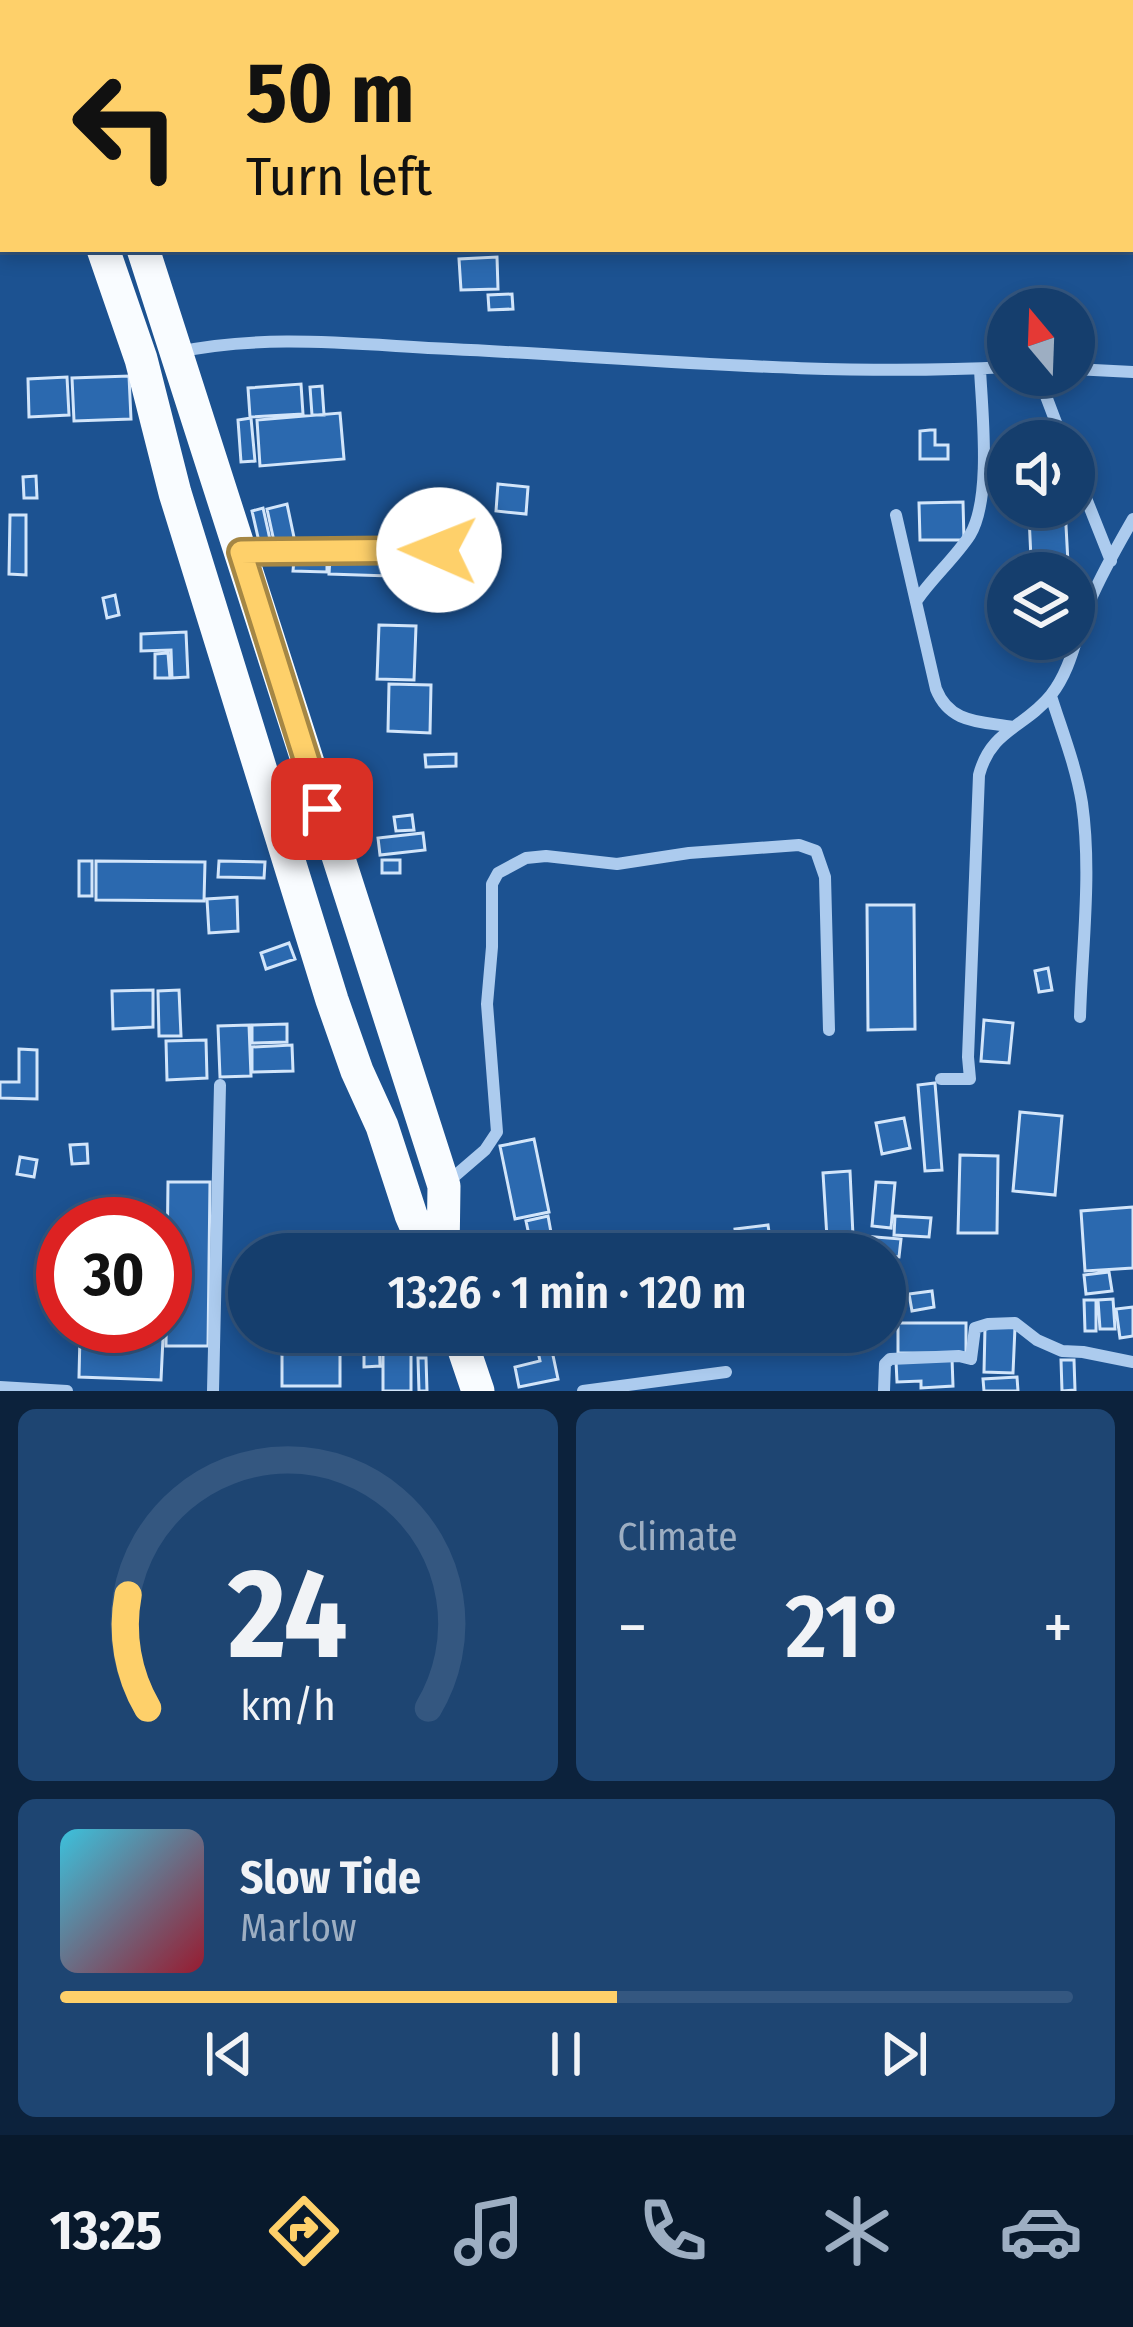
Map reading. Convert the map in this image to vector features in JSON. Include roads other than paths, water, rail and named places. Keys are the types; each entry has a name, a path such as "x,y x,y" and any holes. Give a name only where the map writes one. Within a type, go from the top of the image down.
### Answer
{"highway":[{"path":"105,252 332,1000 419,1233"},
{"path":"144,252 444,1186 443,1233"},
{"path":"465,1353 478,1391"}],"street":[{"path":"178,352 247,341 791,369 987,368"},
{"path":"917,600 973,530 979,511 980,369"},
{"path":"1095,369 1133,372"},
{"path":"896,515 942,703 968,719 1013,727"},
{"path":"941,1079 970,1079 979,775 984,754 1051,696 1071,658 1086,610 1133,518"},
{"path":"1095,521 1111,561"},
{"path":"241,552 439,550"},
{"path":"1051,696 1074,765 1084,826 1080,1017"},
{"path":"444,1186 485,1150 497,1132 488,1004 492,884 511,864 546,856 617,864 799,845 816,851 825,877 829,1030"},
{"path":"213,1391 220,1085"},
{"path":"884,1391 885,1364 890,1359 971,1359 975,1328 988,1324 1015,1323 1062,1351 1133,1362"},
{"path":"583,1391 726,1372"},
{"path":"0,1387 67,1391"}]}
